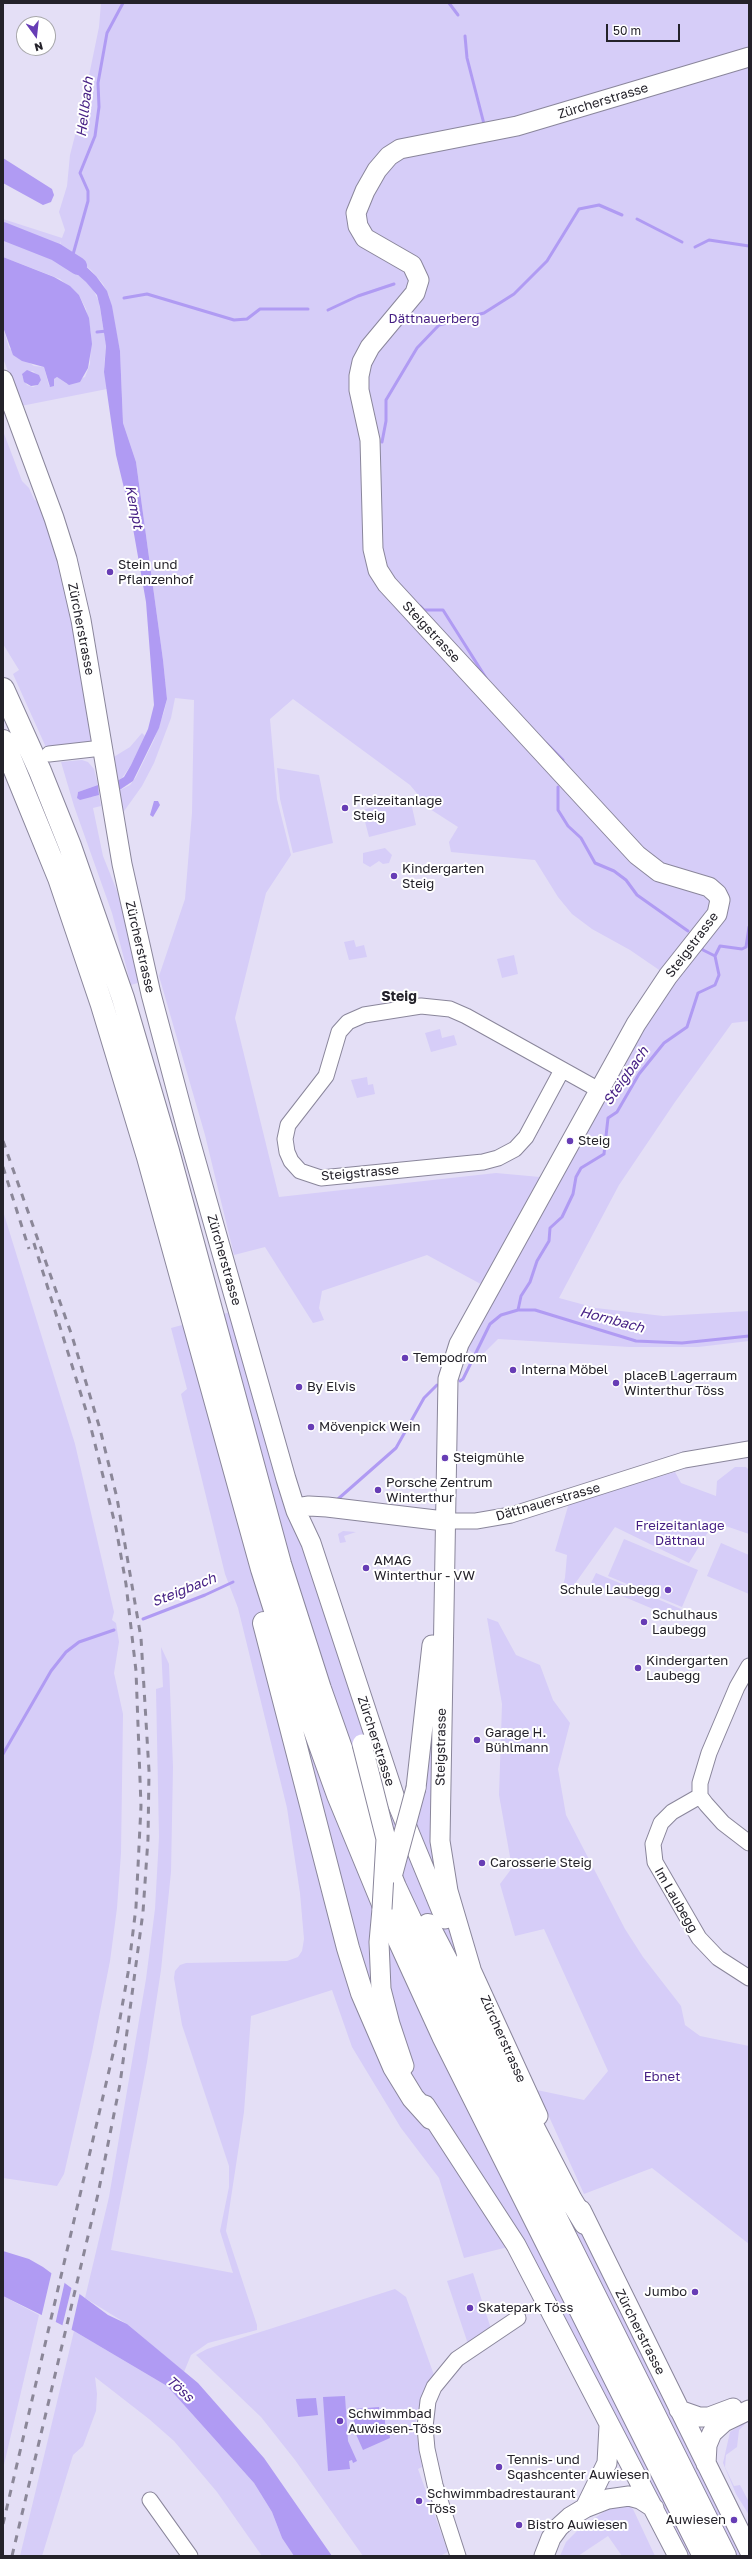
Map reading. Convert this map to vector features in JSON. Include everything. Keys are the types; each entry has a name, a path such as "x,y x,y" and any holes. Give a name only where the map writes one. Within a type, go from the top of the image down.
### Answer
{"highway":[{"path":"3,689 60,821 111,960 158,1115 280,1564 330,1720 385,1861 464,2034 725,2556"},
{"path":"3,741 54,866 102,1005 150,1164 222,1430 295,1676 335,1788 382,1902 458,2066 704,2556"},
{"path":"222,1430 236,1521 354,1971 371,2018 394,2067 413,2098 431,2118"},
{"path":"385,1861 419,1908 571,2200 585,2223"}],"main road":[{"name":"Zürcherstrasse","path":"456,139 517,126 749,57"},
{"name":"Steigstrasse","path":"456,139 410,146 389,156 370,181 356,213 358,226 365,238 412,265 419,280 417,291 370,347 360,372 360,390 371,452 373,549 376,567 388,584 637,855 659,872 709,886 717,894 720,900 717,914 651,999 459,1344 453,1361 447,1395 444,1521 447,1542 441,1745 440,1841 448,1891 471,1968"},
{"name":"Zürcherstrasse","path":"3,380 54,518 68,565 81,620 110,801 129,898 160,1031 296,1509 302,1547 362,1744 386,1839 379,1942 381,1989 388,2020 403,2063 431,2118 505,2227 678,2556"},
{"name":"Dättnauerstrasse","path":"296,1509 309,1506 327,1507 444,1521"},
{"name":"Zürcherstrasse","path":"296,1509 311,1543 398,1806 441,1910 471,1968 576,2198 585,2223 749,2550"},
{"name":"Steigstrasse","path":"382,1909 416,1788 434,1625 438,1542 444,1521"},
{"path":"679,2410 699,2417 717,2416 749,2400"},
{"path":"706,2465 707,2445 712,2433 724,2422 749,2410"},
{"path":"585,2508 608,2463 609,2425"},
{"path":"544,2556 551,2538 559,2527 570,2517 585,2508 608,2499 629,2496 640,2499 654,2508"}],"street":[{"path":"49,754 102,748"},
{"name":"Steigstrasse","path":"562,1070 526,1137 511,1151 492,1160 321,1178 300,1171 291,1161 287,1152 285,1139 288,1125 326,1076 335,1041 341,1029 348,1022 359,1017 417,1007 444,1008 461,1013 599,1090"},
{"name":"Dättnauerstrasse","path":"444,1521 476,1521 511,1515 684,1460 749,1449"},
{"path":"749,1666 709,1753 700,1783 700,1796 724,1823 749,1843"},
{"name":"Im Laubegg","path":"700,1796 672,1812 661,1823 653,1844 655,1862 699,1938 723,1961 749,1978"},
{"path":"458,2556 435,2484 427,2449 425,2426 428,2401 434,2387 457,2359 518,2318"},
{"path":"150,2500 190,2556"}],"green space":[{"name":"Dättnauerberg","path":"101,3 749,3 749,1021 732,1023 675,1102 619,1185 559,1298 596,1308 663,1316 749,1311 749,1341 698,1347 630,1347 498,1339 480,1357 459,1344 490,1289 427,1255 322,1291 319,1308 324,1320 313,1323 265,1247 234,1255 205,1135 159,976 185,899 192,813 194,700 175,698 171,718 154,763 142,786 122,814 118,791 130,785 136,777 154,740 164,712 167,699 163,660 136,462 123,423 120,351 109,296 103,284 91,270 60,247 61,241 53,259 69,267 82,277 93,289 99,302 106,345 104,367 107,389 21,406 3,358 3,327 9,348 34,366 44,367 49,386 54,385 54,379 57,377 67,384 85,377 90,364 91,333 86,309 79,295 60,279 3,257 3,219 62,238 65,230 59,212 67,186 70,155 84,100 99,27","holes":["33,371 41,380 38,385 33,387 27,385 22,376 23,373","293,699 410,785 430,809 458,827 449,842 451,852 535,860 558,897 572,914 592,929 630,950 668,976 551,1178 496,1173 279,1197 235,1018 266,893 291,855 277,799 270,719"]},
{"path":"3,431 22,481 29,488 34,499 42,506 49,504 102,748 49,754 13,674 19,670 3,644"},
{"path":"142,733 145,736 131,765 122,778 117,781 112,758 130,747"},
{"path":"82,760 88,762 94,769 98,785 78,792 77,796 92,797 99,795 101,806 93,808 103,856 123,906 141,982 131,985 112,913 74,806 61,762"},
{"path":"277,768 319,775 333,843 293,853 280,799"},
{"path":"410,798 416,825 369,837 362,810"},
{"path":"385,848 392,855 389,863 383,864 379,861 370,867 363,863 363,853"},
{"path":"354,940 356,947 364,945 367,957 349,960 344,942"},
{"path":"514,955 518,974 502,978 497,959"},
{"path":"440,1029 442,1038 454,1035 457,1045 431,1052 425,1033"},
{"path":"367,1077 368,1085 373,1084 375,1094 357,1098 351,1080"},
{"path":"3,1211 75,1444 114,1612 112,1620 116,1623 119,1642 114,1673 123,1714 121,1853 117,1908 110,1961 92,2052 64,2174 57,2186 3,2178"},
{"path":"238,1310 395,1798 416,1787 434,1625 444,1618 444,1873 526,2088 749,2556 678,2556 516,2245 464,2258 439,2178 401,2128 352,2047 332,1990 251,2016 244,2112 226,2231 257,2325 257,2330 208,2343 191,2355 184,2372 127,2324 85,2298 109,2197 146,1979 155,1909 159,1837 156,1689 163,1687 161,1647 169,1664 173,1767 171,1872 161,1970 147,2062 111,2250 233,2273 220,2231 229,2187 229,2166 182,2025 174,1978 175,1971 180,1965 186,1963 287,1961 298,1957 302,1951 304,1939 300,1893 287,1808 238,1608 225,1574 181,1394 187,1389 171,1328"},
{"name":"Freizeitanlage Dättnau","path":"735,1467 746,1467 749,1470 749,1534 714,1522 689,1563 615,1527 567,1595 561,1592 565,1578 567,1555 555,1551 571,1496 630,1485 675,1472 681,1483 716,1496 717,1481"},
{"path":"343,1531 356,1532 344,1536 346,1542 340,1543 338,1534"},
{"path":"624,1539 698,1570 682,1607 608,1576"},
{"path":"721,1543 749,1555 749,1594 707,1576"},
{"path":"596,1573 681,1609 677,1619 591,1583"},
{"name":"Ebnet","path":"487,1618 498,1622 516,1655 540,1665 553,1700 570,1723 558,1769 566,1815 625,1929 643,1957 681,2006 685,2025 700,2036 749,2046 749,2244 652,2168 584,2194 537,2090 584,2100 608,2071 544,1929 515,1936 500,1884 512,1868 499,1795 502,1704"},
{"name":"Skatepark Töss","path":"473,2273 493,2335 470,2350 447,2281"},
{"name":"Schwimmbad Auwiesen-Töss","path":"395,2289 406,2297 434,2375 422,2396 415,2425 422,2467 418,2469 448,2552 440,2556 363,2556 295,2460 261,2417 196,2355 207,2349"},
{"path":"3,2296 39,2315 3,2469"},
{"path":"74,2331 167,2386 254,2483 272,2512 282,2538 294,2556 262,2556 217,2492 174,2441 149,2419 95,2377 97,2394 96,2411 83,2446 73,2455 42,2556 20,2556"},
{"path":"749,2420 739,2430 737,2447 726,2455 725,2467 734,2486 740,2485 749,2502 749,2515 736,2494 723,2463 730,2432"},
{"path":"628,2505 633,2509 655,2556 622,2556 608,2536 578,2556 560,2556 566,2542 579,2529 615,2506"}],"water":[{"path":"3,158 52,189 54,195 51,202 43,205 3,183"},
{"path":"60,247 77,258 96,276 107,291 112,306 120,351 123,423 136,462 163,660 167,699 159,728 133,781 118,791 117,781 124,777 131,765 148,729 154,705 146,602 131,517 116,455 104,372 106,346 100,307 97,295 86,282 69,267 54,258"},
{"path":"3,257 54,277 70,286 79,295 89,318 92,344 88,368 80,382 69,385 57,377 54,379 54,386 50,387 44,367 22,361 13,355 3,327"},
{"path":"27,370 39,375 41,380 38,385 31,386 24,382 22,374"},
{"path":"98,785 99,795 80,800 77,798 78,792"},
{"path":"154,801 158,801 160,805 153,817 150,815"},
{"name":"Töss","path":"3,2251 29,2259 43,2267 108,2315 127,2324 198,2383 264,2458 332,2556 294,2556 282,2538 272,2512 254,2483 167,2386 74,2331 3,2296"},
{"path":"345,2396 348,2441 357,2461 353,2463 352,2460 349,2461 350,2469 328,2471 323,2397"},
{"path":"316,2398 318,2415 298,2417 296,2399"},
{"path":"379,2407 380,2414 373,2419 385,2418 385,2427 379,2431 389,2430 390,2438 363,2450 355,2432 353,2409"}],"pier":[{"path":"52,2271 65,2281 55,2325 41,2318"},
{"path":"72,2286 80,2292 71,2332 62,2327"}],"waterway":[{"name":"Hellbach","path":"72,258 88,201 88,191 80,173 95,136 99,107 98,83 107,33 123,3"},
{"path":"449,3 458,15"},
{"path":"465,36 467,58 484,124"},
{"path":"382,442 386,421 386,400 417,348 439,325 484,313 514,294 547,261 579,209 599,205 622,215"},
{"name":"Steigbach","path":"637,219 682,242"},
{"name":"Kempt","path":"3,231 56,252 78,266"},
{"name":"Steigbach","path":"695,247 709,240 749,246"},
{"path":"328,310 358,296 394,284"},
{"path":"124,298 147,294 234,320 247,319 260,309 308,309"},
{"path":"97,332 107,331"},
{"path":"420,606 424,610 443,610 486,678"},
{"path":"546,743 563,760"},
{"path":"558,787 558,810 568,826 581,838 595,863 614,871 626,880 637,895 688,931"},
{"name":"Steigbach","path":"518,1310 521,1296 530,1282 537,1261 549,1241 550,1228 562,1217 573,1194 576,1177 581,1168 604,1154 608,1118 617,1112 639,1074 664,1043 687,1027 698,993 715,985 719,975 715,956 720,946 742,949 746,947 749,927"},
{"path":"701,947 703,950 715,956"},
{"name":"Hornbach","path":"460,1381 463,1379 490,1324 501,1315 518,1310 535,1310 636,1341 682,1343 749,1336"},
{"name":"Steigbach","path":"338,1499 396,1448 424,1398 437,1385"},
{"name":"Steigbach","path":"143,1619 205,1595 233,1582"},
{"name":"Steigbach","path":"3,1754 51,1671 66,1652 79,1642 114,1630"}],"railway":[{"path":"3,1141 72,1336 100,1429 117,1498 141,1638 149,1771 148,1839 143,1912 120,2084 98,2194 12,2556"},
{"path":"3,1167 29,1249"},
{"path":"3,2524 116,2041 128,1973 136,1907 141,1806 136,1671 126,1584 116,1528 89,1420 32,1237"}],"place":[{"name":"Stein und Pflanzenhof","path":"110,572"},
{"name":"Freizeitanlage Steig","path":"345,808"},
{"name":"Kindergarten Steig","path":"394,876"},
{"name":"Steig","path":"570,1141"},
{"name":"Tempodrom","path":"405,1358"},
{"name":"Interna Möbel","path":"513,1370"},
{"name":"placeB Lagerraum Winterthur Töss","path":"616,1383"},
{"name":"By Elvis","path":"299,1387"},
{"name":"Mövenpick Wein","path":"311,1427"},
{"name":"Steigmühle","path":"445,1458"},
{"name":"Porsche Zentrum Winterthur","path":"378,1490"},
{"name":"AMAG Winterthur - VW","path":"366,1568"},
{"name":"Schule Laubegg","path":"668,1590"},
{"name":"Schulhaus Laubegg","path":"644,1622"},
{"name":"Kindergarten Laubegg","path":"638,1668"},
{"name":"Garage H. Bühlmann","path":"477,1740"},
{"name":"Carosserie Steig","path":"482,1863"},
{"name":"Jumbo","path":"695,2292"},
{"name":"Skatepark Töss","path":"470,2308"},
{"name":"Schwimmbad Auwiesen-Töss","path":"340,2421"},
{"name":"Tennis- und Sqashcenter Auwiesen","path":"499,2467"},
{"name":"Schwimmbadrestaurant Töss","path":"419,2501"},
{"name":"Auwiesen","path":"734,2520"},
{"name":"Bistro Auwiesen","path":"519,2525"}],"district":[{"name":"Steig","path":"399,997"}]}
